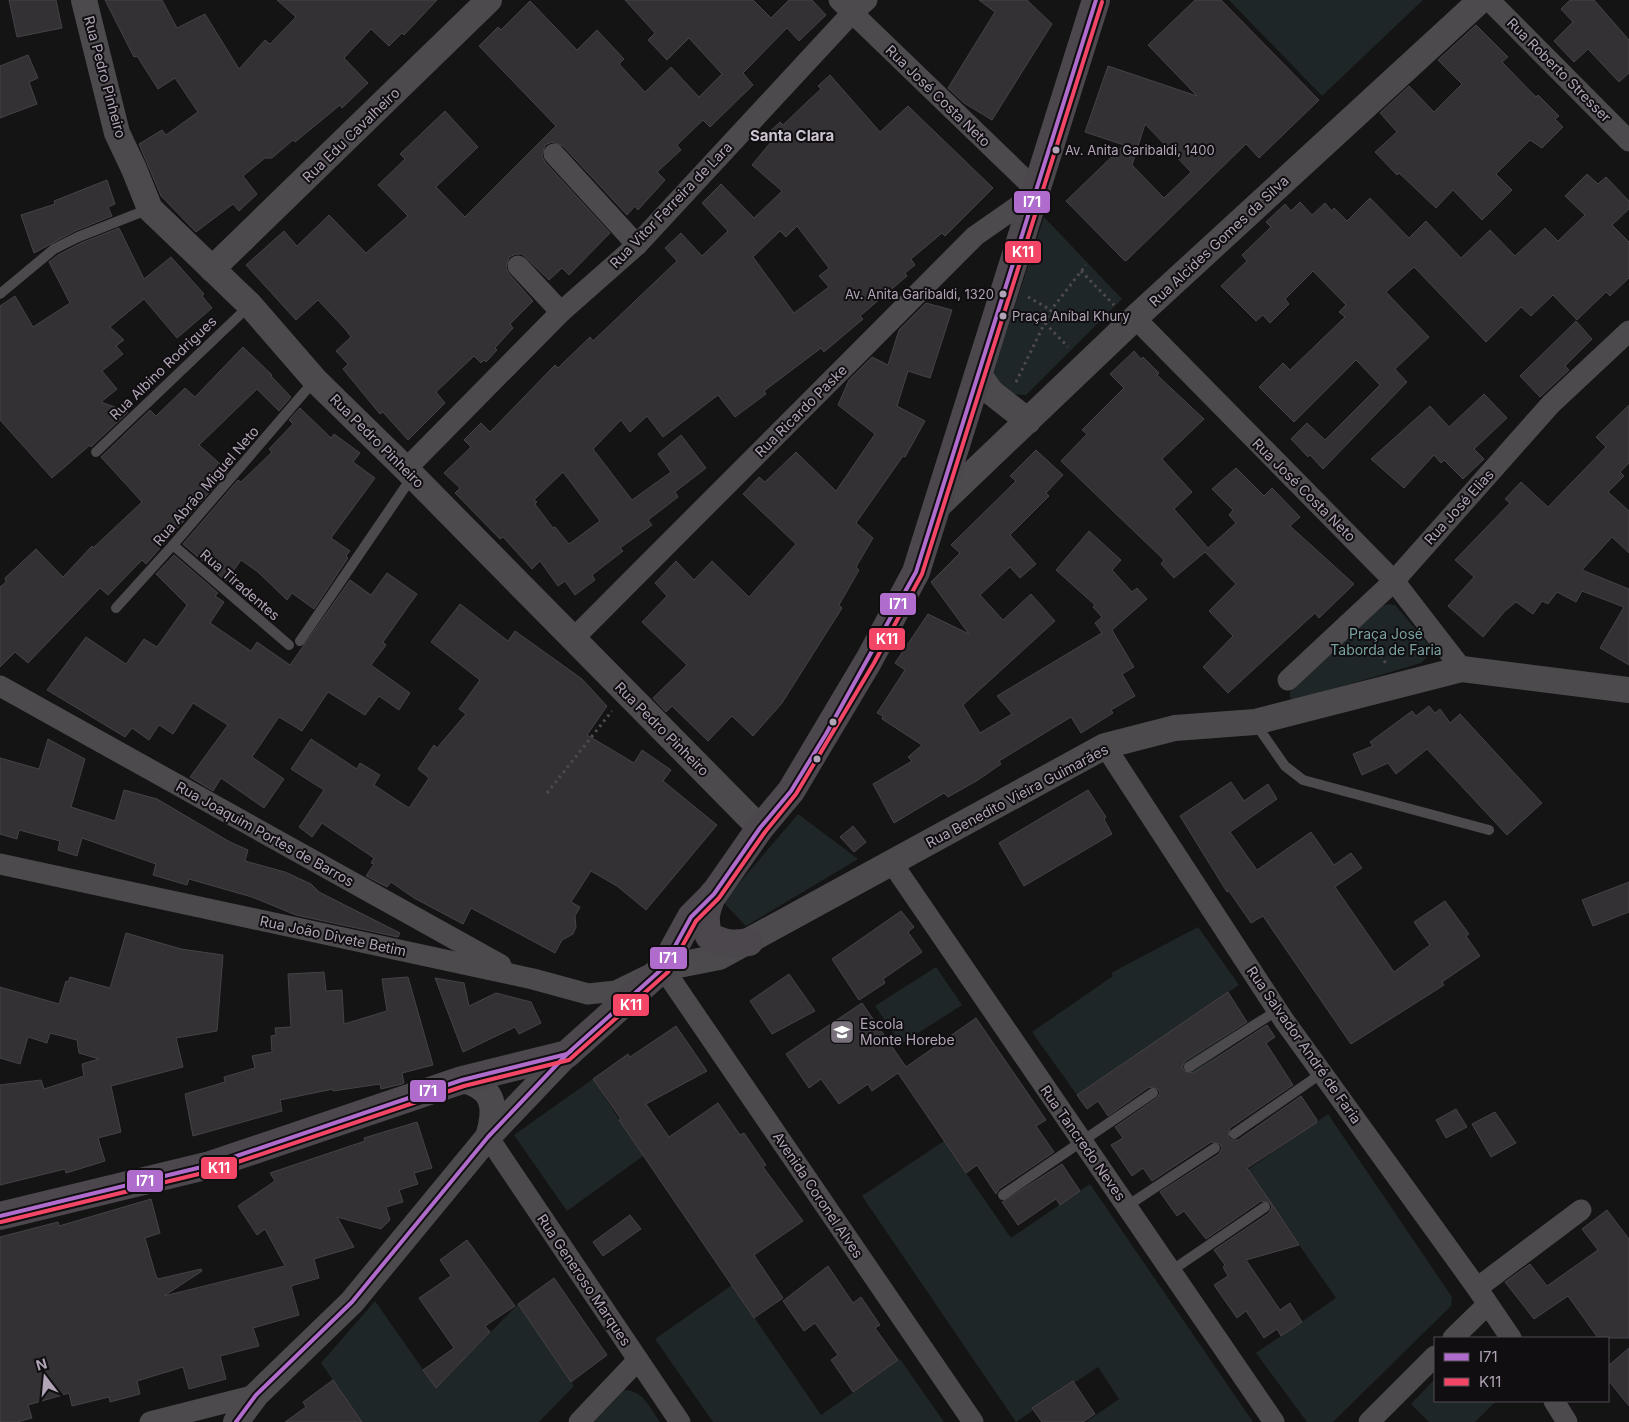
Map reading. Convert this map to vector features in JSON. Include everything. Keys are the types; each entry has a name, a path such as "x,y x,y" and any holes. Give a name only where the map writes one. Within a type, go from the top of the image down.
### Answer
{"main road":[{"path":"749,942 728,944 709,936 704,923 707,908 714,894 760,828 791,791 869,660 916,572 1038,192 1096,0"},
{"path":"0,1216 210,1166 462,1080 567,1054 663,968 691,917 714,894"}],"street":[{"name":"Rua Pedro Pinheiro","path":"84,0 116,133 150,209 250,305 315,380 409,472 572,640 760,828"},
{"name":"Rua Edu Cavalheiro","path":"212,269 490,0"},
{"name":"Rua Alcides Gomes da Silva","path":"938,506 1028,422 1125,312 1481,0"},
{"name":"Rua Roberto Stresser","path":"1489,0 1629,141"},
{"name":"Rua José Costa Neto","path":"853,4 1038,192"},
{"name":"Rua Vitor Ferreira de Lara","path":"409,472 561,312 637,245 853,4"},
{"path":"554,154 637,245"},
{"name":"Rua Ricardo Paske","path":"572,640 975,236 1038,192"},
{"path":"518,266 561,312"},
{"name":"Rua José Costa Neto","path":"1125,312 1394,581 1462,669"},
{"name":"Rua José Elias","path":"1288,680 1394,581 1551,404 1629,332"},
{"path":"979,375 991,392 1028,422"},
{"name":"Rua Benedito Vieira Guimarães","path":"663,968 719,958 1105,746 1175,728 1255,722 1462,669 1629,690"},
{"name":"Rua Joaquim Portes de Barros","path":"0,686 450,938 533,979"},
{"name":"Rua Salvador André de Faria","path":"1105,746 1278,1010 1509,1337"},
{"name":"Rua Tancredo Neves","path":"892,863 1274,1422"},
{"name":"Rua João Divete Betim","path":"0,864 533,979 588,994 616,991 663,968"},
{"name":"Avenida Coronel Alves","path":"663,968 973,1422"},
{"path":"236,1422 256,1395 352,1302 488,1137 567,1054"},
{"path":"462,1080 473,1082 483,1088 491,1099 493,1123 488,1137"},
{"name":"Rua Generoso Marques","path":"488,1137 680,1422"},
{"path":"1454,1337 1482,1296 1581,1210"},
{"path":"1369,1422 1434,1357"},
{"path":"579,1422 638,1360"},
{"path":"150,1422 256,1395"},
{"path":"1555,1402 1566,1422"}],"lane":[{"path":"0,294 54,250 78,237 150,209"},
{"name":"Rua Albino Rodrigues","path":"96,452 250,305"},
{"name":"Rua Abrão Miguel Neto","path":"116,608 173,545 315,380"},
{"path":"300,641 409,472"},
{"name":"Rua Tiradentes","path":"173,545 290,645"},
{"path":"1255,722 1285,766 1303,780 1489,830"},
{"path":"1189,1067 1278,1010"},
{"path":"1234,1134 1322,1073"},
{"path":"1003,1195 1153,1093"},
{"path":"1127,1206 1215,1148"},
{"path":"1171,1271 1266,1207"}],"path":[{"path":"1005,405 1051,310 1086,265"},
{"path":"1081,272 1125,312"},
{"path":"1041,303 1051,310"},
{"path":"1045,322 1068,346"},
{"path":"1359,613 1398,686"},
{"path":"547,793 625,692"}],"green space":[{"path":"1229,0 1423,0 1322,96"},
{"name":"Praça Aníbal Khury","path":"1044,217 1122,299 1026,395 1011,394 992,376"},
{"name":"Praça José Taborda de Faria","path":"1395,605 1429,645 1428,656 1421,663 1293,701 1290,697 1290,692 1383,606"},
{"path":"798,814 858,859 746,926 723,902"},
{"path":"1198,927 1239,985 1077,1095 1032,1032 1113,976 1111,973"},
{"path":"936,967 962,1005 901,1044 875,1006"},
{"path":"1260,1015 1264,1022 1185,1079 1177,1067"},
{"path":"593,1079 643,1156 567,1211 514,1135"},
{"path":"1328,1114 1452,1297 1451,1306 1333,1422 1307,1422 1256,1353 1336,1298 1247,1170"},
{"path":"944,1141 1011,1238 1090,1184 1253,1422 1086,1422 1119,1399 1098,1367 1016,1422 862,1196"},
{"path":"732,1285 821,1415 900,1359 944,1422 713,1422 655,1339"},
{"path":"375,1301 436,1388 518,1304 574,1386 539,1422 362,1422 321,1363"},
{"path":"1434,1380 1434,1402 1495,1402 1475,1422 1429,1422 1411,1404"},
{"path":"624,1390 641,1396 660,1422 594,1422"}],"building":[{"path":"9,0 56,0 62,28 17,37"},
{"path":"105,0 162,0 177,28 205,14 239,69 265,40 270,44 296,17 277,0 437,0 404,35 402,33 389,46 371,29 344,58 368,83 342,108 340,105 295,142 293,140 272,158 265,158 243,176 257,194 239,211 233,204 196,232 161,196 139,144 162,130 166,135 198,112 175,78 158,89 137,56 134,57"},
{"path":"625,0 753,0 771,18 789,0 812,0 826,15 799,41 787,28 743,73 753,85 710,127 703,120 677,145 681,150 657,172 665,180 638,210 635,206 627,215 563,146 552,142 545,145 542,156 545,162 610,233 569,275 562,268 549,280 522,254 509,257 506,268 509,274 533,301 510,324 513,328 495,348 497,350 486,362 484,360 481,363 474,356 436,392 445,403 408,440 383,412 380,414 343,369 348,364 336,351 351,337 346,330 318,300 296,320 246,265 284,231 297,246 329,215 366,253 408,216 378,185 405,159 400,154 445,111 478,147 436,187 465,217 556,126 479,46 498,27 501,30 530,1 577,50 597,30 624,59 619,64 645,92 671,67 699,97 722,74 689,38 667,60 648,40 655,33"},
{"path":"979,0 1027,0 1052,24 992,120 964,103 948,88 995,12"},
{"path":"1195,0 1221,0 1319,100 1259,158 1246,144 1126,261 1066,201 1124,145 1085,132 1108,66 1197,96 1148,45","holes":["1145,124 1191,172 1164,198 1132,165"]},
{"path":"1570,0 1594,0 1629,40 1629,73 1619,82 1588,49 1574,62 1554,41 1573,22 1561,9"},
{"path":"1476,25 1508,57 1502,62 1536,97 1538,95 1559,116 1555,119 1563,127 1542,148 1530,140 1496,174 1512,190 1482,220 1453,190 1436,208 1399,173 1397,175 1375,152 1397,132 1380,113 1409,86 1434,112 1462,84 1438,60"},
{"path":"28,55 38,78 29,82 37,104 0,118 0,66"},
{"path":"830,75 880,132 908,106 993,188 945,236 942,233 911,259 915,265 905,273 907,276 860,316 863,319 824,352 821,348 764,391 766,394 735,417 718,395 663,437 647,416 630,432 621,420 593,449 632,500 671,472 658,454 681,435 706,468 675,492 678,497 648,520 652,525 620,548 623,551 592,575 595,580 575,595 565,581 558,586 540,561 532,569 503,537 500,539 455,493 460,488 444,473 471,447 464,440 481,423 490,432 555,365 558,368 590,337 593,341 677,261 665,248 681,233 702,256 728,231 702,203 721,184 754,218 782,191 752,165 771,142 765,136 780,122 783,125 821,89 818,86","holes":["797,226 829,268 819,276 829,287 794,313 753,257 780,231 786,237","563,472 600,521 569,544 555,527 553,528 534,500"]},
{"path":"1587,174 1598,184 1606,177 1629,201 1629,209 1612,225 1629,242 1629,278 1610,296 1606,292 1577,320 1553,295 1531,316 1521,307 1486,342 1414,267 1386,292 1429,337 1395,369 1407,382 1323,469 1310,455 1308,457 1291,439 1307,423 1325,440 1380,385 1356,360 1294,422 1259,387 1283,363 1290,370 1345,317 1339,312 1346,305 1313,271 1285,299 1289,304 1270,323 1263,315 1256,321 1221,286 1247,261 1242,255 1271,227 1266,222 1285,204 1291,211 1300,202 1312,215 1325,203 1332,211 1334,208 1347,221 1370,198 1409,238 1426,221 1461,258 1490,230 1515,256 1545,228 1558,241 1585,215 1565,196"},
{"path":"107,180 115,204 108,207 112,216 75,231 34,253 21,215 55,204 54,201"},
{"path":"119,228 144,279 171,257 204,294 202,296 212,308 177,338 144,299 110,327 124,340 116,346 123,354 102,371 117,389 101,402 128,412 91,447 90,445 52,478 0,420 0,306 15,296 33,327 70,303 49,262 81,243"},
{"path":"926,303 952,310 930,378 908,371 897,406 925,421 905,457 903,456 856,523 873,538 856,567 859,570 839,605 842,608 782,703 753,736 732,716 708,741 672,706 666,712 653,698 687,665 642,622 667,596 655,583 676,561 694,580 712,561 749,597 796,544 743,494 759,477 765,482 796,452 836,491 875,434 838,405 849,380 872,357 888,365 899,330"},
{"path":"1576,321 1592,339 1565,366 1569,370 1540,397 1520,376"},
{"path":"243,347 272,375 291,397 279,411 257,389 199,445 228,471 146,564 142,560 108,595 100,588 28,663 15,652 0,667 0,587 6,582 5,578 36,549 63,577 92,546 93,548 142,502 101,457 150,410 156,416 185,388 195,397"},
{"path":"1134,351 1141,359 1143,357 1159,373 1157,375 1204,419 1162,459 1192,492 1174,509 1208,548 1236,523 1229,515 1233,510 1212,489 1236,468 1264,496 1272,488 1300,517 1290,526 1354,584 1319,618 1315,613 1228,693 1203,667 1233,636 1209,611 1236,584 1205,552 1174,578 1161,564 1164,560 1061,461 1087,434 1082,430 1124,388 1110,374"},
{"path":"1484,394 1507,418 1474,449 1484,459 1463,479 1444,460 1441,463 1434,455 1404,488 1371,459 1430,406 1449,427"},
{"path":"1629,405 1629,463 1620,472 1624,476 1608,492 1629,511 1629,553 1612,537 1582,570 1629,589 1629,665 1600,648 1624,607 1582,591 1576,602 1557,592 1548,604 1542,601 1533,614 1516,602 1505,611 1483,637 1448,606 1474,577 1455,560 1510,503 1505,499 1521,482 1548,507 1606,447 1596,437"},
{"path":"300,408 331,438 334,434 360,453 353,462 375,478 331,538 350,551 346,556 348,558 314,609 292,593 287,600 258,572 241,560 226,581 183,544 238,480 241,482 272,452 269,449 293,424 289,420"},
{"path":"1036,450 1063,475 1046,493 1049,496 1010,535 1036,564 1020,578 1010,567 980,595 1003,620 1031,594 1055,621 963,705 980,733 1012,714 997,696 1102,633 1095,623 1102,617 1093,607 1095,605 1056,570 1089,531 1121,560 1112,570 1132,592 1137,588 1147,599 1112,630 1134,667 1122,674 1135,696 1111,710 1113,713 1081,733 1071,717 999,761 1001,764 978,780 948,797 944,793 894,823 873,784 912,761 908,757 922,745 882,719 883,716 877,713 905,670 895,663 928,614 969,634 931,582 960,553 951,545 1016,481 1010,476"},
{"path":"174,555 218,593 215,596 224,602 210,623 251,651 257,642 290,665 350,580 371,595 387,573 417,594 383,642 386,645 371,665 410,693 399,710 379,696 365,715 328,692 302,731 279,717 252,757 284,779 264,808 221,778 213,791 190,777 228,725 193,703 173,734 159,725 149,740 132,728 125,737 47,690 86,637 126,664 144,639 157,647 187,605 156,574"},
{"path":"460,604 508,641 515,631 582,679 607,706 587,735 634,763 642,750 671,770 663,781 717,825 646,910 617,886 591,871 571,902 580,907 575,916 576,927 573,934 562,940 555,953 471,908 463,924 414,898 391,882 387,887 366,876 374,864 371,863 374,858 322,823 312,837 299,827 324,790 291,769 311,739 357,769 360,763 380,775 374,785 409,808 429,778 418,769 434,745 437,748 466,714 459,709 480,680 431,642"},
{"path":"1429,706 1435,713 1440,709 1450,723 1460,714 1542,803 1507,835 1427,749 1396,774 1388,763 1362,775 1353,754 1373,746 1370,742 1412,711 1416,716"},
{"path":"48,739 85,759 71,807 115,821 124,790 157,799 230,842 248,850 245,861 285,872 311,884 319,892 400,933 398,937 296,915 252,897 189,879 187,885 153,875 156,864 82,838 77,856 58,850 60,841 19,830 17,839 0,834 0,758 39,769"},
{"path":"1231,782 1244,801 1268,784 1277,799 1230,832 1257,870 1311,832 1334,865 1351,853 1362,868 1335,887 1394,972 1430,945 1414,922 1445,901 1469,934 1466,936 1480,956 1442,982 1444,985 1351,1044 1263,916 1251,923 1229,891 1227,892 1180,816"},
{"path":"1088,790 1106,817 1104,819 1112,834 1024,886 999,843"},
{"path":"853,826 866,842 854,852 840,837"},
{"path":"1629,882 1629,912 1593,926 1582,900"},
{"path":"901,911 914,927 908,932 922,952 883,979 885,983 859,1000 832,959"},
{"path":"126,933 181,949 223,955 217,1031 176,1038 183,1067 111,1086 121,1132 98,1138 105,1161 66,1173 65,1169 0,1185 0,1085 41,1080 44,1089 84,1076 82,1064 99,1059 79,1053 77,1040 50,1033 47,1043 28,1037 20,1064 0,1058 0,987 59,1004 66,981 68,982 70,977 110,988"},
{"path":"324,972 326,991 342,990 344,1024 387,1011 382,979 408,977 433,1065 402,1073 404,1083 381,1089 380,1084 333,1091 333,1089 280,1100 282,1111 193,1136 185,1094 225,1082 224,1077 255,1068 252,1056 272,1052 271,1036 276,1035 275,1028 291,1027 288,974"},
{"path":"789,974 815,1011 772,1034 750,1001"},
{"path":"435,978 464,983 469,1006 496,993 531,1002 541,1023 519,1034 515,1027 463,1052"},
{"path":"1228,992 1247,1022 1185,1061 1182,1067 1184,1071 1193,1073 1267,1025 1275,1037 1266,1043 1293,1085 1230,1128 1228,1137 1232,1140 1238,1140 1301,1096 1317,1120 1316,1123 1247,1168 1299,1245 1246,1260 1280,1310 1290,1303 1302,1322 1281,1336 1277,1329 1264,1338 1246,1311 1237,1318 1214,1285 1228,1276 1223,1267 1225,1265 1214,1250 1269,1213 1272,1207 1270,1203 1261,1201 1206,1239 1184,1211 1177,1216 1160,1192 1219,1154 1222,1148 1220,1144 1211,1142 1152,1181 1143,1168 1132,1176 1111,1145 1123,1138 1115,1127 1157,1098 1160,1093 1158,1089 1149,1087 1108,1116 1098,1101 1087,1109 1077,1095"},
{"path":"862,1003 906,1067 976,1018 1046,1120 1036,1126 1054,1152 999,1189 996,1194 977,1165 966,1173 898,1073 872,1091 868,1084 839,1104 821,1079 809,1088 786,1054"},
{"path":"676,1026 707,1071 646,1104 669,1137 718,1103 740,1135 744,1133 766,1165 763,1167 803,1221 754,1255 783,1298 754,1318 593,1079 628,1054 630,1057"},
{"path":"1456,1109 1467,1127 1446,1138 1436,1120"},
{"path":"1495,1112 1516,1143 1491,1157 1472,1124"},
{"path":"417,1122 432,1168 414,1173 418,1184 399,1190 403,1202 386,1207 390,1220 381,1229 337,1217 354,1247 314,1259 319,1278 291,1286 299,1315 253,1328 259,1346 220,1356 226,1379 189,1389 183,1367 137,1381 140,1394 110,1402 109,1397 72,1406 69,1393 28,1405 32,1418 17,1422 0,1422 0,1237 58,1222 59,1226 151,1199 160,1233 145,1238 158,1279 201,1269 202,1271 164,1296 285,1266 265,1229 257,1235 238,1206 275,1181 270,1173 365,1141 364,1138"},
{"path":"1062,1164 1080,1191 1060,1205 1056,1199 1018,1225 1002,1202"},
{"path":"1607,1210 1629,1239 1629,1338 1597,1337 1568,1296 1534,1319 1505,1282 1530,1264 1547,1286 1598,1250 1582,1229"},
{"path":"630,1215 641,1229 603,1256 593,1242"},
{"path":"467,1240 515,1306 485,1326 490,1332 436,1388 423,1370 454,1348 419,1298 451,1276 440,1260"},
{"path":"828,1266 853,1303 861,1297 880,1325 875,1328 898,1360 853,1392 831,1360 838,1355 815,1323 804,1331 783,1301"},
{"path":"554,1278 607,1355 571,1382 518,1304"},
{"path":"1629,1348 1629,1406 1609,1381 1609,1365"},
{"path":"333,1380 362,1422 285,1422 306,1407 303,1402"},
{"path":"1073,1381 1095,1414 1083,1422 1042,1422 1032,1408"}],"transit line":[{"name":"I71","path":"236,1422 256,1395 352,1302 488,1137 567,1054 663,968 691,917 714,894 760,828 791,791 826,734 916,572 1096,0"},
{"name":"K11","path":"1,1222 211,1171 464,1086 569,1060 668,972 696,921 719,898 765,832 796,794 874,663 922,574 1102,2"},
{"name":"I71","path":"0,1216 210,1165 462,1080 567,1054 571,1051"}],"place":[{"name":"Av. Anita Garibaldi, 1400","path":"1056,150"},
{"name":"Av. Anita Garibaldi, 1320","path":"1003,294"},
{"name":"Praça Aníbal Khury","path":"1003,316"},
{"name":"Escola Monte Horebe","path":"842,1032"}],"district":[{"name":"Santa Clara","path":"792,136"}]}
